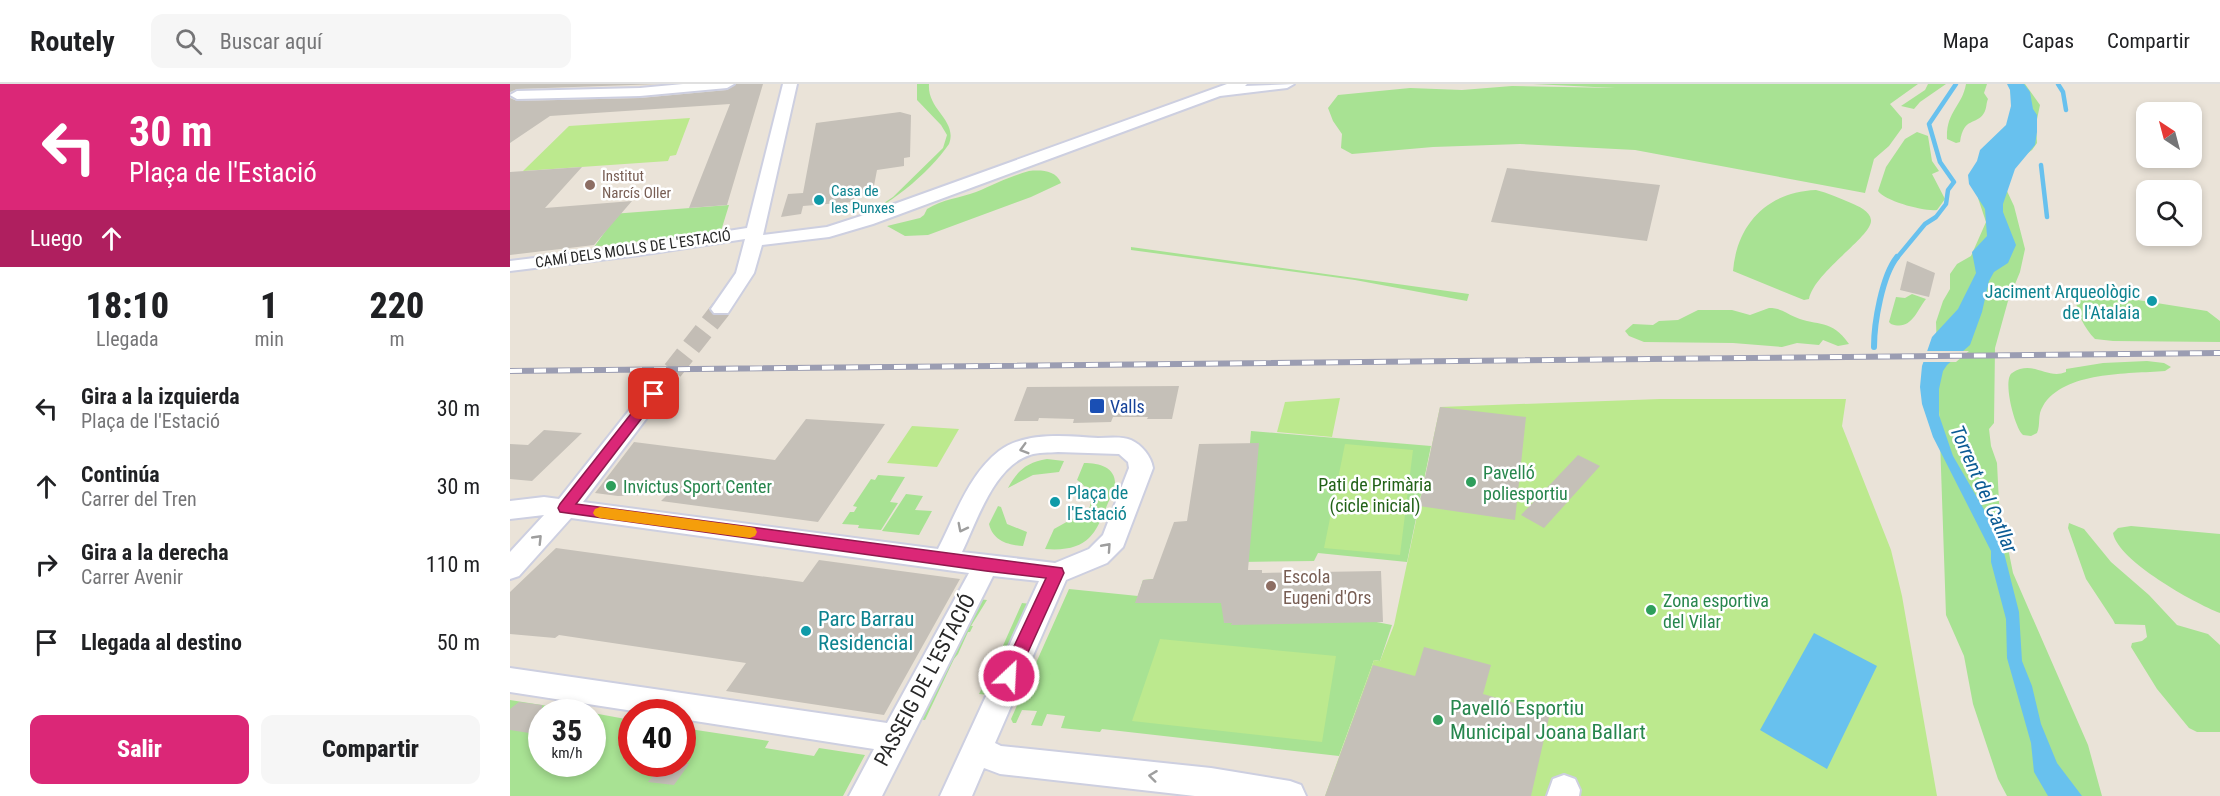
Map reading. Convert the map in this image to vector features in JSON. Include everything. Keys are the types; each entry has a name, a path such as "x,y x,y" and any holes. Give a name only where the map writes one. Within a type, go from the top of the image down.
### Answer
{"street":[{"path":"513,97 533,84"},
{"path":"513,97 640,92 727,84"},
{"path":"721,309 744,277 753,254 790,84"},
{"path":"1211,102 1240,84"},
{"path":"1211,102 1287,84"},
{"name":"CAMÍ DELS MOLLS DE L'ESTACIÓ","path":"510,266 755,237 829,232 913,205 1129,123 1211,102"},
{"path":"510,569 565,508 654,394"},
{"path":"510,510 544,506 565,508 945,560 1056,573 1098,556 1114,540 1141,468 1141,462 1132,451 1123,446 1041,446 1022,449 1011,454 994,468 945,560"},
{"name":"PASSEIG DE L'ESTACIÓ","path":"865,796 986,565"},
{"path":"956,796 1056,573"},
{"path":"510,680 894,738"},
{"path":"977,750 1000,760 1210,790 1290,796"}],"green space":[{"path":"917,84 929,84 933,101 949,128 951,136 949,144 930,167 906,189 879,208 852,219 893,197 943,148 947,135 941,125 917,100"},
{"path":"1533,84 1918,84 1890,104 1902,118 1902,128 1889,146 1874,159 1865,193 1635,150 1520,144 1433,147 1352,154 1341,148 1342,134 1328,108 1338,95 1410,88 1462,90 1512,86 1615,88"},
{"path":"1928,84 1946,84 1920,102 1914,109 1901,106 1925,90"},
{"path":"1966,84 1987,84 1984,93 1988,99 1984,113 1964,128 1960,142 1956,143 1947,139 1947,130"},
{"path":"2010,84 2025,84 2040,105 2036,124 2037,143 2032,150 1999,174 2014,206 2025,249 2020,272 2008,301 1995,348 1994,423 1989,429 1991,446 1997,463 1999,503 2013,573 2088,745 2102,796 2007,796 1998,779 1973,704 1964,656 1946,615 1936,322 1950,289 1950,274 1957,264 1971,256 1986,222 1978,198 2015,141"},
{"path":"690,118 676,155 670,156 668,161 523,171 569,126"},
{"path":"1917,132 1928,136 1932,161 1939,171 1932,174 1945,199 1937,210 1906,205 1878,191 1886,167 1905,139"},
{"path":"1029,171 1052,173 1061,183 1031,197 928,235 905,236 887,226 920,218 927,209 939,203 976,192"},
{"path":"1816,190 1860,207 1866,211 1871,220 1863,235 1821,278 1809,299 1804,300 1733,271 1741,239 1748,225 1758,214 1769,204 1783,197"},
{"path":"729,205 721,231 594,247 612,222 612,214"},
{"path":"1131,247 1469,294 1467,301 1355,280 1131,250"},
{"path":"2081,291 2207,311 2220,321 2220,342 2095,339 2078,312 2076,293"},
{"path":"1912,294 1926,299 1908,323 1891,324 1889,322 1896,297 1905,298"},
{"path":"1769,308 1803,320 1824,324 1836,330 1849,344 1838,346 1823,340 1819,345 1797,343 1782,347 1733,343 1644,342 1629,336 1625,331 1633,324 1653,325 1659,321 1678,320 1698,310 1732,310 1750,315"},
{"path":"2147,361 2164,363 2171,367 2165,371 2116,374 2081,380 2066,386 2043,406 2037,433 2031,436 2023,435 2016,424 2008,385 2012,373 2020,369 2027,368 2059,374 2066,372 2066,369 2103,363"},
{"path":"1340,398 1332,437 1277,432 1285,402"},
{"name":"Zona esportiva del Vilar","path":"1660,399 1846,399 1842,426 1891,550 1902,596 1937,796 1325,796 1374,660 1380,661 1394,625 1440,407"},
{"path":"912,426 959,429 937,467 887,463"},
{"path":"1251,431 1431,446 1407,562 1318,553 1314,561 1240,562"},
{"name":"Pati de Primària (cicle inicial)","path":"1345,444 1413,450 1400,555 1324,548"},
{"path":"1047,459 1064,461 1059,472 1033,475 1008,488 1023,468"},
{"path":"1084,463 1107,468 1113,475 1115,487 1104,513 1093,534 1085,541 1062,549 1045,549 1054,529 1088,510 1090,506 1089,494 1077,480"},
{"path":"878,475 905,477 890,502 898,503 881,530 842,524 850,512 854,512 857,507 853,506 871,479 875,480"},
{"path":"906,494 923,496 915,510 932,511 919,535 882,531"},
{"path":"998,506 1001,507 1007,524 1027,532 1023,546 1002,541 991,530 989,524"},
{"path":"2069,523 2084,529 2111,562 2149,595 2177,625 2208,634 2220,645 2220,732 2197,732 2189,728 2157,689 2131,647 2132,643 2142,641 2147,637 2145,625 2115,624 2086,579 2068,528"},
{"path":"2131,526 2220,534 2220,613 2176,591 2128,556 2118,544 2113,533 2118,528"},
{"path":"1153,579 1392,625 1380,661 1374,660 1339,756 1102,729 1100,732 1061,728 1065,716 1047,714 1042,726 1031,725 1037,711 1022,710 1016,723 1013,723 1011,719 1069,589 1138,596 1143,580"},
{"path":"978,599 987,600 971,626 973,626 954,659 925,720 916,719"},
{"path":"1022,603 1031,604 989,695 979,694 994,665 992,664 997,659"},
{"path":"1160,639 1336,656 1322,742 1132,721"},
{"path":"510,700 528,703 528,777 606,777 606,715 618,718 618,777 696,777 696,730 769,741 765,748 814,756 819,748 865,755 843,796 510,796"}],"water":[{"path":"2007,84 2024,84 2030,92 2033,109 2037,115 2035,145 2015,169 2003,204 2003,212 2016,245 2008,263 1994,272 1989,281 1982,312 1970,345 1943,371 1939,389 1939,415 1953,456 2000,537 2019,612 2022,661 2032,686 2041,724 2057,763 2082,796 2048,796 2034,772 2031,743 2007,658 2006,619 1991,562 1991,551 1933,437 1922,404 1920,387 1922,366 1932,337 1958,309 1976,273 1972,252 1987,236 1985,209 1969,184 1968,175 1977,161 1980,150 2006,125 2011,106 2010,90"},
{"path":"1814,633 1877,666 1827,769 1760,730"}],"pier":[{"path":"1925,351 1969,351 1956,362 1921,362"}],"building":[{"path":"510,84 659,84 517,89 510,92"},
{"path":"736,84 763,84 727,205 689,208 730,104 550,116 510,143 510,98 517,101 640,98 727,90"},
{"path":"900,112 911,115 910,157 904,158 904,166 877,170 873,191 858,194 851,202 803,206 801,214 781,217 788,194 803,193 816,123"},
{"path":"582,167 545,208 632,201 594,245 510,255 510,172"},
{"path":"1507,168 1660,185 1647,241 1491,222"},
{"path":"1907,261 1935,273 1929,297 1900,290"},
{"name":"Valls","path":"1179,386 1172,419 1113,417 1111,422 1073,423 1074,419 1039,418 1038,421 1014,421 1027,387"},
{"name":"Pavelló poliesportiu","path":"1440,407 1526,417 1515,520 1419,506"},
{"path":"806,419 885,424 818,522 661,501 668,494 618,496 595,493 634,442 775,460"},
{"path":"544,430 582,433 532,481 510,479 510,444 528,445"},
{"path":"1259,443 1248,570 1262,570 1262,573 1381,571 1383,622 1231,625 1232,623 1224,623 1221,603 1135,603 1143,580 1153,579 1174,522 1187,521 1199,444"},
{"path":"1578,455 1600,466 1544,528 1521,515"},
{"path":"556,548 803,582 819,560 960,579 884,715 726,691 746,663 559,635 555,638 510,634 510,592"},
{"name":"Pavelló Esportiu Municipal Joana Ballart","path":"1424,647 1491,665 1483,694 1550,713 1531,796 1325,796 1373,665 1415,676"},
{"path":"519,702 528,703 528,733 510,730 510,709"},
{"path":"652,777 680,777 674,785 648,782"}],"waterway":[{"path":"1896,259 1925,224 1936,217 1946,204 1948,190 1954,182 1940,162 1929,124 1956,84"},
{"path":"2058,84 2063,92 2066,110"},
{"path":"2041,165 2047,217"},
{"path":"1874,347 1880,300 1887,276 1897,257"}],"tunnel":[{"path":"654,394 721,309"}],"railway":[{"path":"510,371 2220,353"}],"slow traffic":[{"path":"600,513 750,532"}],"place":[{"name":"Institut Narcís Oller","path":"590,185"},
{"name":"Casa de les Punxes","path":"819,200"},
{"name":"Jaciment Arqueològic de l'Atalaia","path":"2152,301"},
{"name":"Valls","path":"1097,406"},
{"name":"Pavelló poliesportiu","path":"1471,482"},
{"name":"Invictus Sport Center","path":"611,486"},
{"name":"Plaça de l'Estació","path":"1055,502"},
{"name":"Escola Eugeni d'Ors","path":"1271,586"},
{"name":"Zona esportiva del Vilar","path":"1651,610"},
{"name":"Parc Barrau Residencial","path":"806,631"},
{"name":"Pavelló Esportiu Municipal Joana Ballart","path":"1438,720"}],"route":[{"path":"654,394 565,508 1056,573 1009,676"}],"water label":[{"name":"Torrent del Catllar","path":"1984,489"}]}
